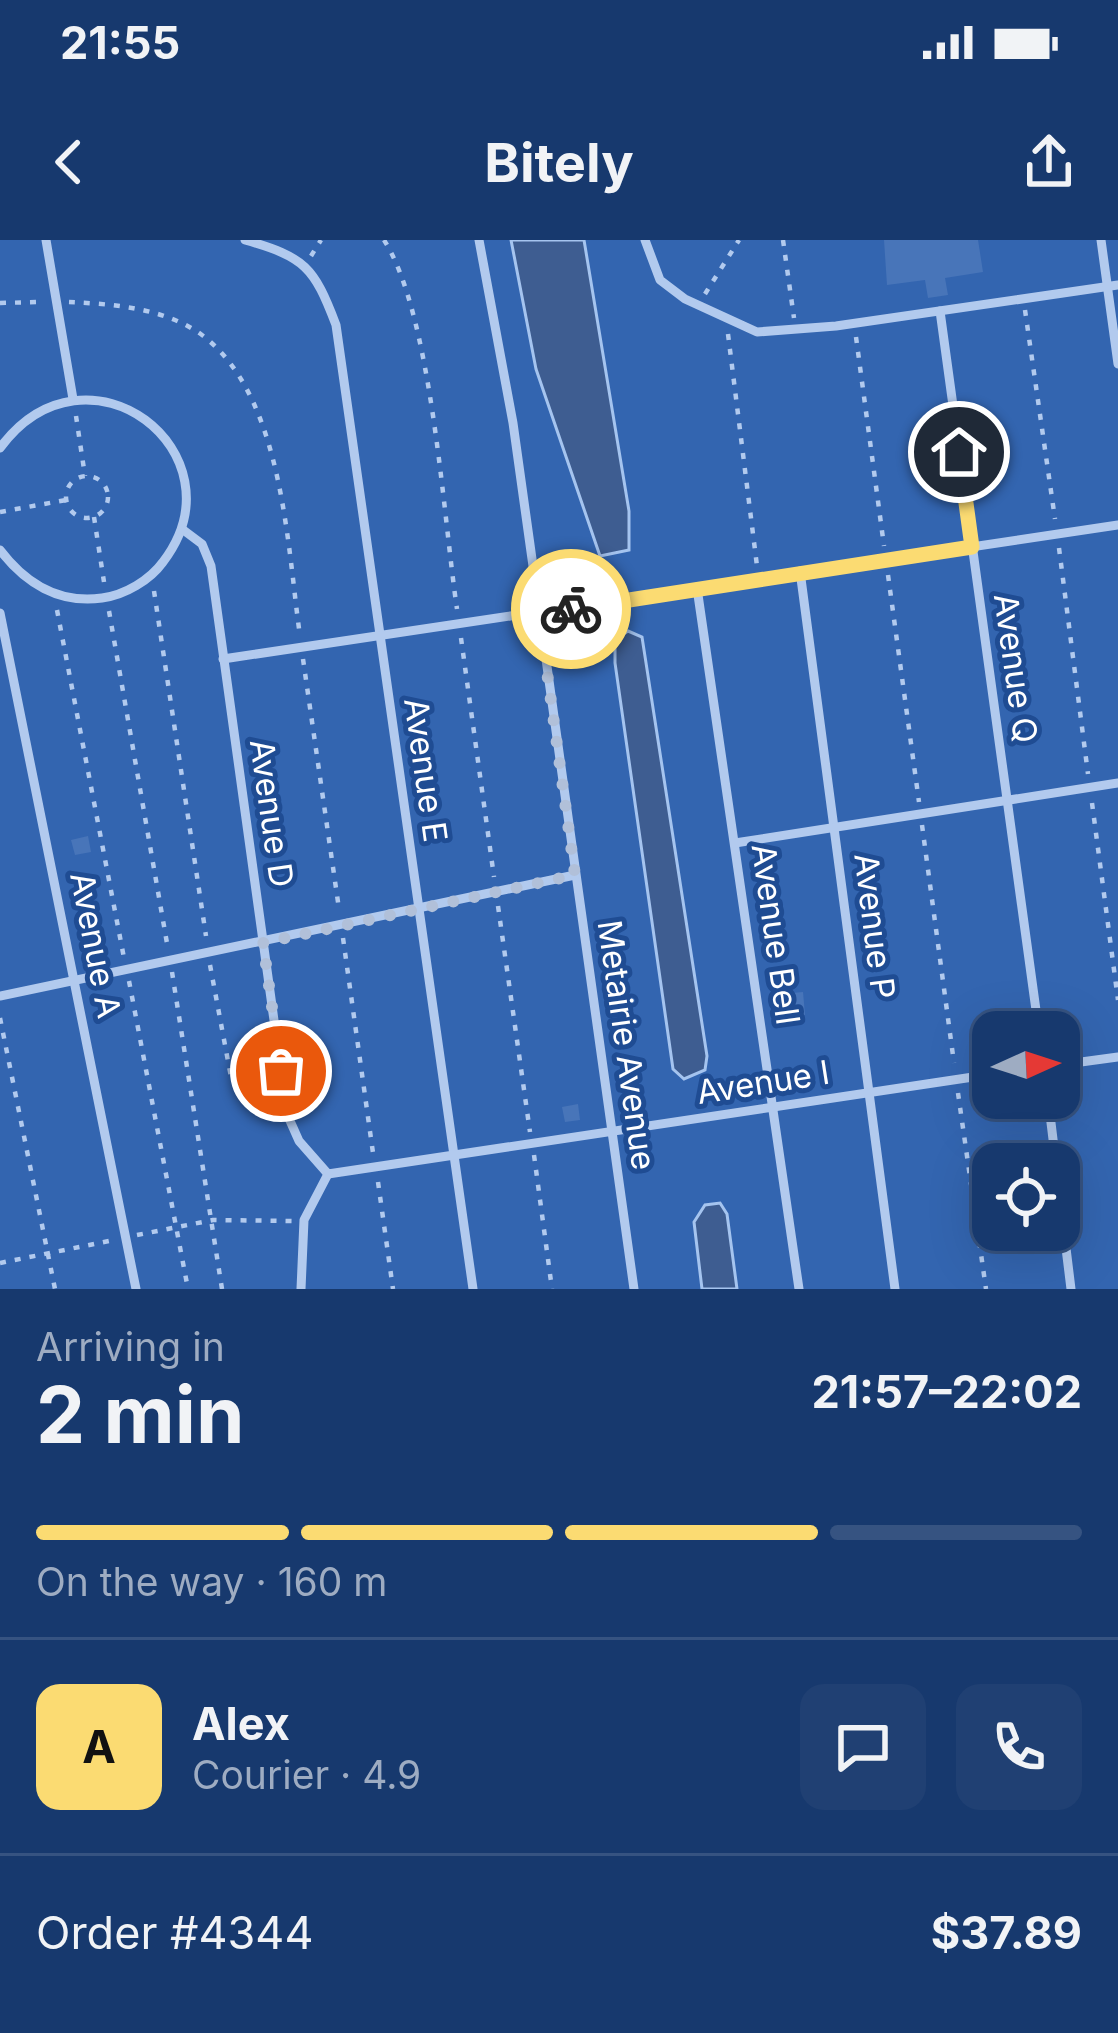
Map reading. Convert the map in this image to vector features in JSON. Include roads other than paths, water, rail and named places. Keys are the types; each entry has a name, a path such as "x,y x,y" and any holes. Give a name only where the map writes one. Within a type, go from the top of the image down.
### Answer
{"lane":[{"path":"46,240 74,399"},
{"name":"Avenue E","path":"245,240 287,252 307,265 336,325 473,1289"},
{"name":"Metairie Avenue","path":"479,240 500,335 634,1289"},
{"path":"645,240 660,280 757,332 1112,286"},
{"path":"1101,240 1112,286 1118,364"},
{"name":"Avenue Q","path":"940,310 1036,1011"},
{"path":"0,448 16,426 44,407 98,398 130,408 155,426 177,456 186,488 182,529 173,548 146,578 106,597 54,592 19,574 0,550"},
{"path":"223,659 1118,525"},
{"name":"Avenue D","path":"182,529 202,544 211,566 286,1114 299,1141 328,1174"},
{"name":"Avenue P","path":"800,571 896,1289"},
{"name":"Avenue Bell","path":"698,588 799,1289"},
{"name":"Avenue A","path":"0,613 136,1289"},
{"path":"735,843 1118,783"},
{"path":"0,995 575,875"},
{"path":"1080,1062 1118,1057"},
{"name":"Avenue I","path":"328,1174 972,1077"},
{"path":"303,1287 304,1220 328,1174"},
{"path":"1066,1251 1071,1289"}]}
